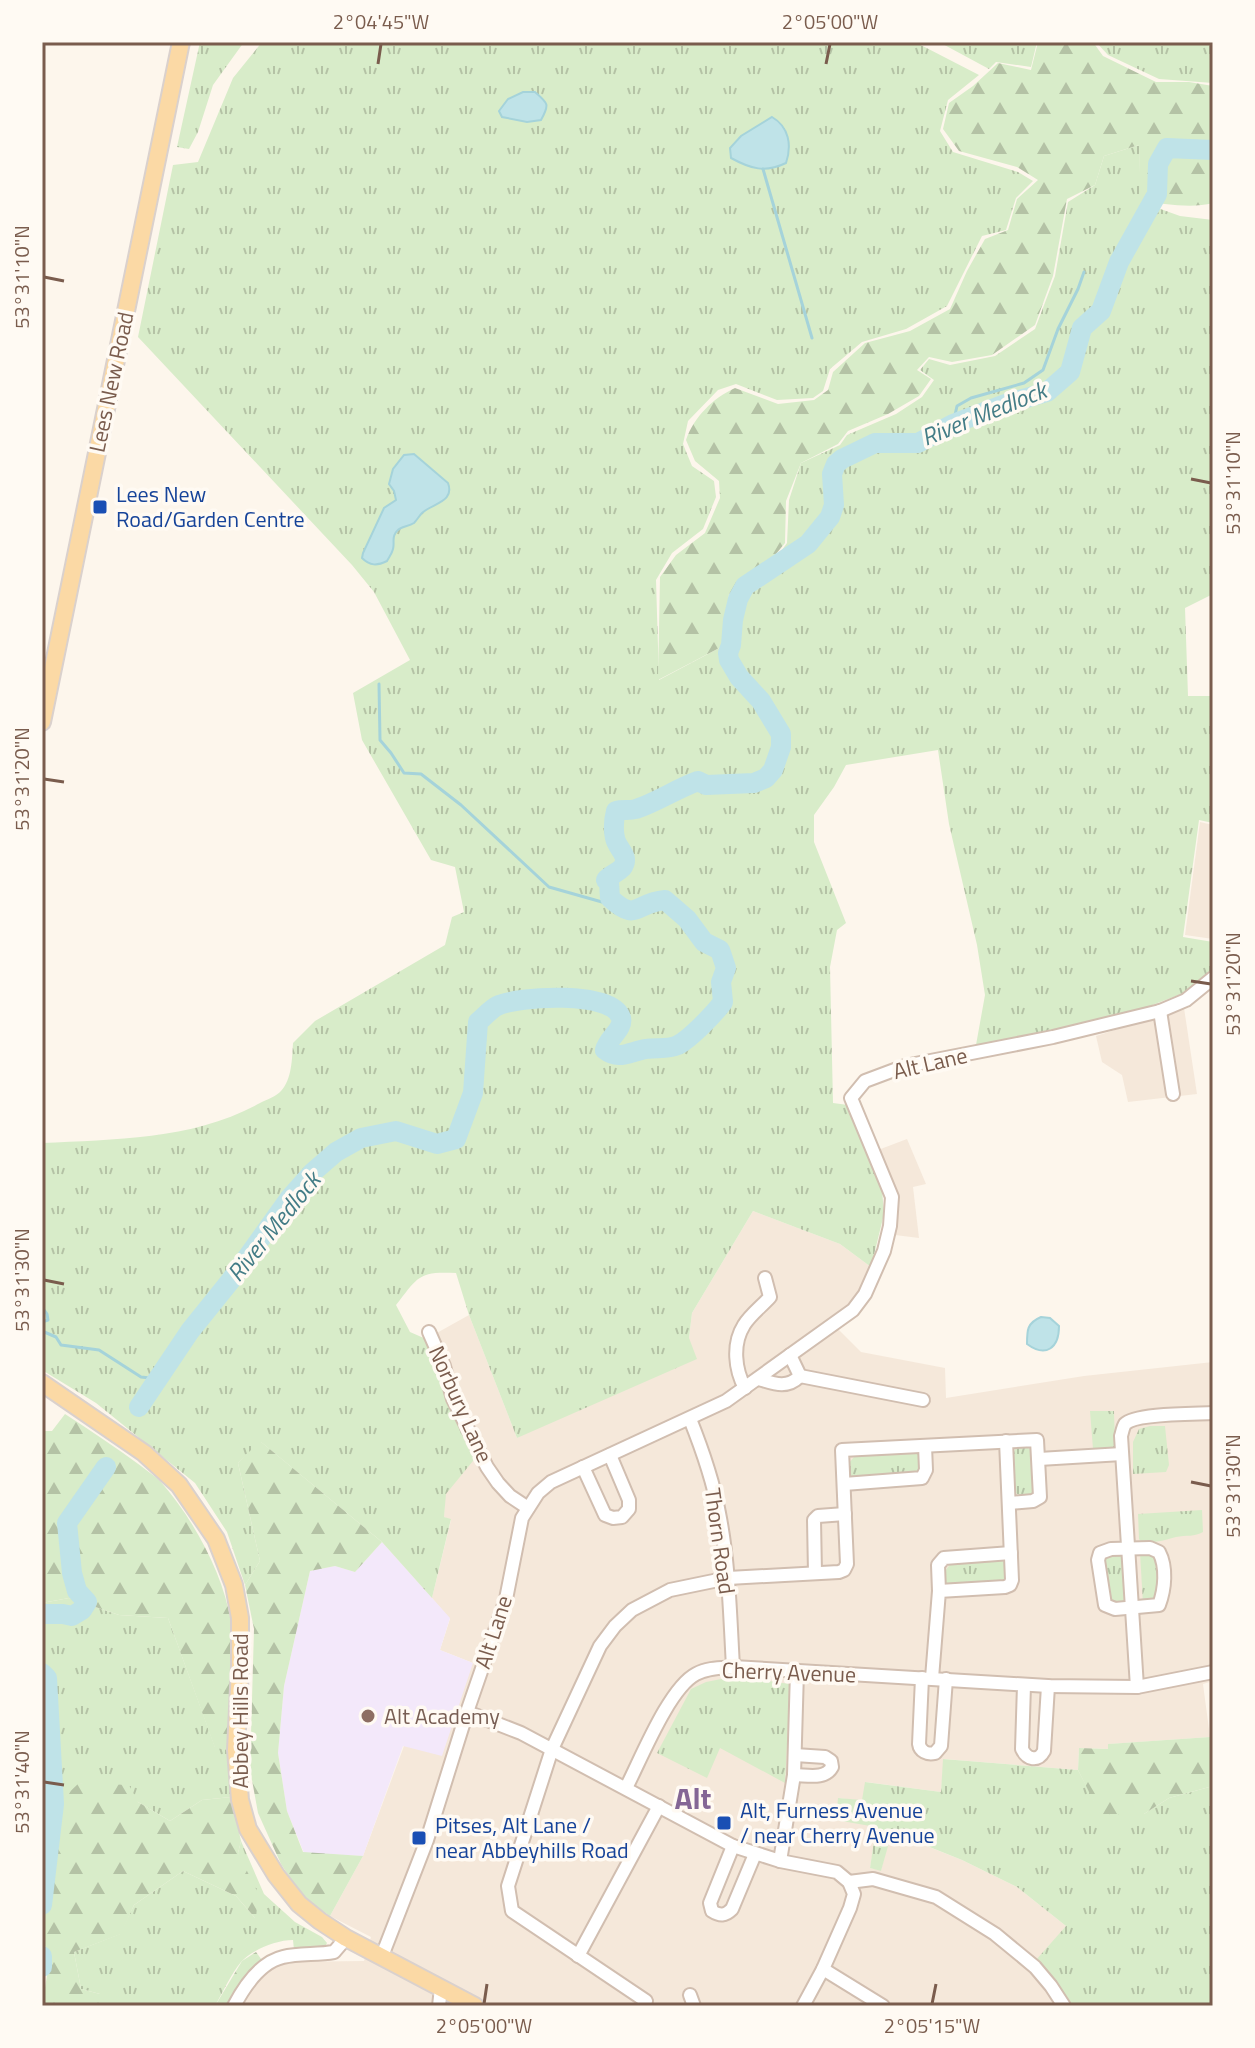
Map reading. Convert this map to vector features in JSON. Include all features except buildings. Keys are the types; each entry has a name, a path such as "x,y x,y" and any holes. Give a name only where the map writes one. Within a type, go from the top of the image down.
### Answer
{"main road":[{"name":"Lees New Road","path":"42,722 181,42"},
{"name":"Abbey Hills Road","path":"42,1383 106,1425 156,1464 179,1485 216,1539 234,1585 240,1618 236,1750 240,1800 248,1829 276,1875 299,1904 346,1938 475,2006"}],"street":[{"name":"Alt Lane","path":"382,1956 427,1840 506,1599 519,1531 538,1493 551,1482 726,1401 853,1310 865,1294 884,1251 892,1197 851,1098 865,1081 905,1066 1053,1037 1160,1011 1186,1000 1213,978"},
{"path":"1160,1011 1173,1094"},
{"path":"745,1388 736,1358 739,1335 744,1324 770,1297 765,1278"},
{"name":"Norbury Lane","path":"429,1332 444,1366 453,1399 487,1467 510,1496 528,1508"},
{"path":"790,1355 800,1376"},
{"path":"759,1379 783,1386 800,1376 923,1400"},
{"path":"1137,1687 1121,1436 1124,1425 1144,1416 1213,1413"},
{"name":"Thorn Road","path":"690,1419 707,1461 719,1512 728,1578 733,1667"},
{"path":"646,2001 512,1911 508,1886 552,1749 600,1646 632,1610 670,1590 728,1578 839,1572 846,1568 842,1450 1037,1440 1040,1497 1033,1501 1010,1503"},
{"path":"939,1591 1010,1585 1006,1441"},
{"path":"844,1484 922,1478 926,1470 925,1446"},
{"path":"1039,1459 1122,1454"},
{"path":"583,1467 605,1515 622,1517 629,1509 629,1500 610,1455"},
{"path":"815,1573 814,1520 818,1516 845,1514"},
{"path":"1129,1548 1153,1548 1163,1559 1164,1592 1159,1605 1115,1609 1105,1605 1098,1560 1103,1551 1129,1548"},
{"path":"946,1679 941,1746 935,1753 928,1754 921,1750 919,1744 939,1591 938,1565 944,1558 1011,1553"},
{"name":"Cherry Avenue","path":"626,1788 672,1697 692,1677 706,1670 733,1667 1024,1685 1137,1687 1213,1672"},
{"path":"780,1861 794,1775 797,1671"},
{"path":"1024,1685 1022,1749 1032,1759 1039,1758 1044,1751 1048,1686"},
{"path":"467,1712 521,1733 733,1846 780,1861 837,1872 851,1888 850,1908 803,2006"},
{"path":"794,1775 823,1775 829,1773 832,1767 831,1761 825,1757 795,1755"},
{"path":"578,1956 659,1806"},
{"path":"733,1846 710,1903 712,1911 718,1915 726,1915 732,1909 755,1854"},
{"path":"851,1888 873,1879 936,1897 995,1934 1035,1967 1064,2006"},
{"path":"234,2006 261,1969 281,1957 334,1952 346,1938"},
{"path":"823,1969 883,2006"},
{"path":"439,2006 441,1988"}],"shaded area":[{"path":"1200,822 1213,825 1213,939 1185,935"},
{"path":"1184,1008 1197,1094 1128,1102 1122,1075 1102,1062 1096,1036"},
{"path":"907,1139 926,1184 913,1187 919,1238 895,1235 897,1194 878,1150"},
{"path":"753,1211 840,1244 871,1267 860,1294 831,1322 861,1352 945,1368 946,1398 1084,1376 1213,1362 1213,1681 1203,1684 1210,1737 1109,1744 1109,1749 1079,1748 1078,1770 944,1759 941,1792 866,1782 863,1801 839,1798 877,1827 870,1868 881,1870 891,1832 962,1860 1017,1887 1066,1926 1043,1968 1070,2006 241,2006 251,1987 279,1962 364,1961 371,1937 330,1916 363,1856 404,1746 473,1663 440,1650 450,1619 432,1598 451,1520 444,1517 449,1401 426,1339 469,1315 517,1438 689,1338 692,1313"},
{"name":"Alt Academy","path":"382,1542 450,1618 440,1650 473,1663 442,1756 403,1746 363,1856 304,1853 287,1811 278,1753 284,1686 310,1571 335,1566 355,1572"}],"green space":[{"path":"200,42 244,42 213,85 198,132 189,149 177,147"},
{"path":"262,42 915,42 979,75 948,100 940,131 953,152 1018,172 1033,181 1016,198 1006,230 982,236 947,306 906,329 862,342 830,369 823,391 813,398 777,400 736,384 718,390 688,421 683,444 692,466 714,481 716,497 703,529 672,553 656,580 659,680 723,646 730,596 774,561 787,543 789,500 801,463 840,445 847,435 896,414 922,397 934,380 920,370 929,359 950,365 995,356 1035,329 1055,276 1068,202 1095,185 1104,156 1139,145 1141,202 1180,216 1213,220 1213,594 1185,608 1188,696 1213,696 1213,823 1199,820 1183,937 1213,942 1213,973 1189,991 1121,1017 976,1045 985,995 977,945 949,824 938,750 846,765 814,815 814,842 846,923 837,930 830,967 833,1103 848,1105 882,1189 884,1214 871,1267 840,1244 753,1211 692,1313 689,1338 697,1359 517,1438 456,1273 434,1273 420,1278 396,1305 410,1332 426,1339 449,1401 477,1456 446,1494 444,1517 451,1519 432,1598 382,1542 261,1442 238,1463 260,1561 245,1585 227,1532 195,1483 96,1403 42,1370 42,1143 181,1131 234,1115 274,1096 287,1081 293,1043 315,1021 445,945 452,917 464,912 455,867 431,860 362,740 353,693 410,660 374,592 138,337 173,165 198,162 233,78"},
{"path":"939,42 1037,42 1031,67 996,62 989,69"},
{"path":"1038,42 1093,42 1103,56 1156,82 1213,86 1213,203 1186,206 1140,202 1139,145 1104,156 1095,185 1067,199 1053,276 1035,325 992,355 952,362 929,357 917,370 931,379 919,396 888,414 848,431 838,444 801,463 786,501 785,543 771,560 729,594 723,646 658,680 660,577 676,555 705,533 720,498 719,481 695,461 686,440 694,424 712,403 735,388 778,404 814,400 828,390 833,372 865,343 910,331 950,309 985,239 1008,230 1017,199 1038,180 1017,167 959,151 943,129 949,103 998,63 1031,70"},
{"path":"1096,42 1213,42 1213,83 1159,79 1108,55"},
{"path":"1090,1411 1114,1411 1113,1449 1093,1449"},
{"path":"65,1414 160,1481 205,1547 227,1603 233,1638 229,1750 215,1748 168,1618 119,1615 69,1598 42,1603 42,1431 52,1431"},
{"path":"1165,1426 1169,1465 1166,1472 1133,1474 1133,1442 1139,1429"},
{"path":"260,1441 382,1542 355,1572 335,1566 310,1571 284,1686 278,1753 287,1811 303,1852 363,1856 330,1916 303,1898 281,1864 258,1813 250,1769 254,1629 245,1585 260,1561 238,1463"},
{"path":"1022,1446 1033,1450 1035,1489 1031,1495 1025,1496 1014,1489 1013,1453"},
{"path":"913,1451 919,1454 921,1460 918,1473 856,1479 850,1476 849,1463 854,1457"},
{"path":"1202,1510 1203,1532 1200,1534 1147,1543 1139,1539 1138,1514"},
{"path":"1147,1551 1158,1557 1158,1600 1143,1604 1140,1553"},
{"path":"1110,1555 1122,1556 1124,1603 1112,1604 1106,1597 1104,1560"},
{"path":"1000,1559 1008,1563 1008,1576 1003,1582 948,1586 945,1583 945,1572 951,1564"},
{"path":"69,1598 119,1615 168,1618 215,1747 229,1750 231,1797 202,1800 170,1821 138,1802 80,1783 42,1818 42,1603"},
{"path":"721,1679 790,1684 785,1783 720,1748 707,1778 657,1753 691,1689"},
{"path":"1213,1730 1213,1786 1169,1798 1144,1814 1100,1814 1078,1770 1079,1748 1108,1749 1108,1744 1210,1737"},
{"path":"943,1759 1078,1770 1101,1814 1144,1814 1169,1798 1213,1786 1213,2006 1070,2006 1036,1960 1066,1926 1017,1887 962,1860 892,1832 881,1871 870,1868 876,1827 836,1820 838,1798 862,1800 865,1782 941,1792"},
{"path":"79,1783 129,1785 138,1802 170,1821 202,1800 231,1797 241,1841 238,1853 258,1893 256,1919 236,1896 183,1871 134,1905 121,1934 74,1952 81,1989 100,1994 100,2006 42,2006 50,1957 42,1939 42,1818"},
{"path":"241,1841 264,1894 295,1922 322,1937 327,1943 323,1950 294,1950 293,1940 258,1950 237,1967 215,2006 100,2006 100,1994 81,1989 74,1952 120,1934 134,1905 183,1871 236,1896 255,1918 238,1853"},
{"path":"256,1952 264,1963 231,2006 215,2006 242,1961"}],"water":[{"path":"523,92 535,92 545,101 541,120 527,122 502,117 499,111 508,99"},
{"path":"772,117 788,137 786,163 758,168 731,158 730,148 741,136"},
{"path":"414,454 448,483 448,494 422,513 414,523 397,531 393,551 387,561 371,564 362,558 363,553 384,508 396,500 389,484 393,469 404,455"},
{"path":"1041,1317 1050,1318 1059,1326 1057,1340 1045,1350 1027,1344 1029,1328"}],"waterway":[{"name":"River Medlock","path":"139,1407 190,1331 289,1199 336,1152 361,1138 396,1131 437,1144 456,1139 473,1093 478,1022 495,1007 508,1002 543,998 584,999 601,1003 614,1009 621,1018 620,1026 605,1050 615,1055 678,1045 719,1007 723,1002 721,982 726,968 720,950 704,942 687,919 665,900 636,910 619,905 610,898 609,882 606,880 622,868 625,860 615,838 616,811 636,809 698,781 706,785 754,783 766,778 773,770 781,747 781,734 761,701 739,677 729,660 733,620 745,586 808,544 830,517 834,505 832,474 842,459 875,443 918,443 953,424 1047,392 1070,372 1082,328 1101,311 1119,262 1157,194 1158,164 1167,148 1213,150"},
{"path":"763,169 812,338"},
{"path":"953,424 957,406 971,398 1024,383 1043,370 1084,272"},
{"path":"379,684 380,740 404,773 421,774 461,805 549,887 602,902 610,898"},
{"path":"42,1307 48,1320 42,1322"},
{"path":"42,1331 56,1337 61,1345 99,1350 141,1377 150,1378 154,1373 161,1373"},
{"name":"River Medlock","path":"42,1614 72,1616 82,1610 87,1602 77,1591 72,1573 67,1523 106,1467"},
{"name":"River Medlock","path":"42,1673 47,1678 54,1804 42,1905"},
{"name":"River Medlock","path":"42,1956 42,1967"}],"place":[{"name":"Lees New Road/Garden Centre","path":"100,507"},
{"name":"Alt Academy","path":"368,1716"},
{"name":"Alt, Furness Avenue / near Cherry Avenue","path":"724,1823"},
{"name":"Pitses, Alt Lane / near Abbeyhills Road","path":"419,1838"}],"district":[{"name":"Alt","path":"693,1799"}]}
